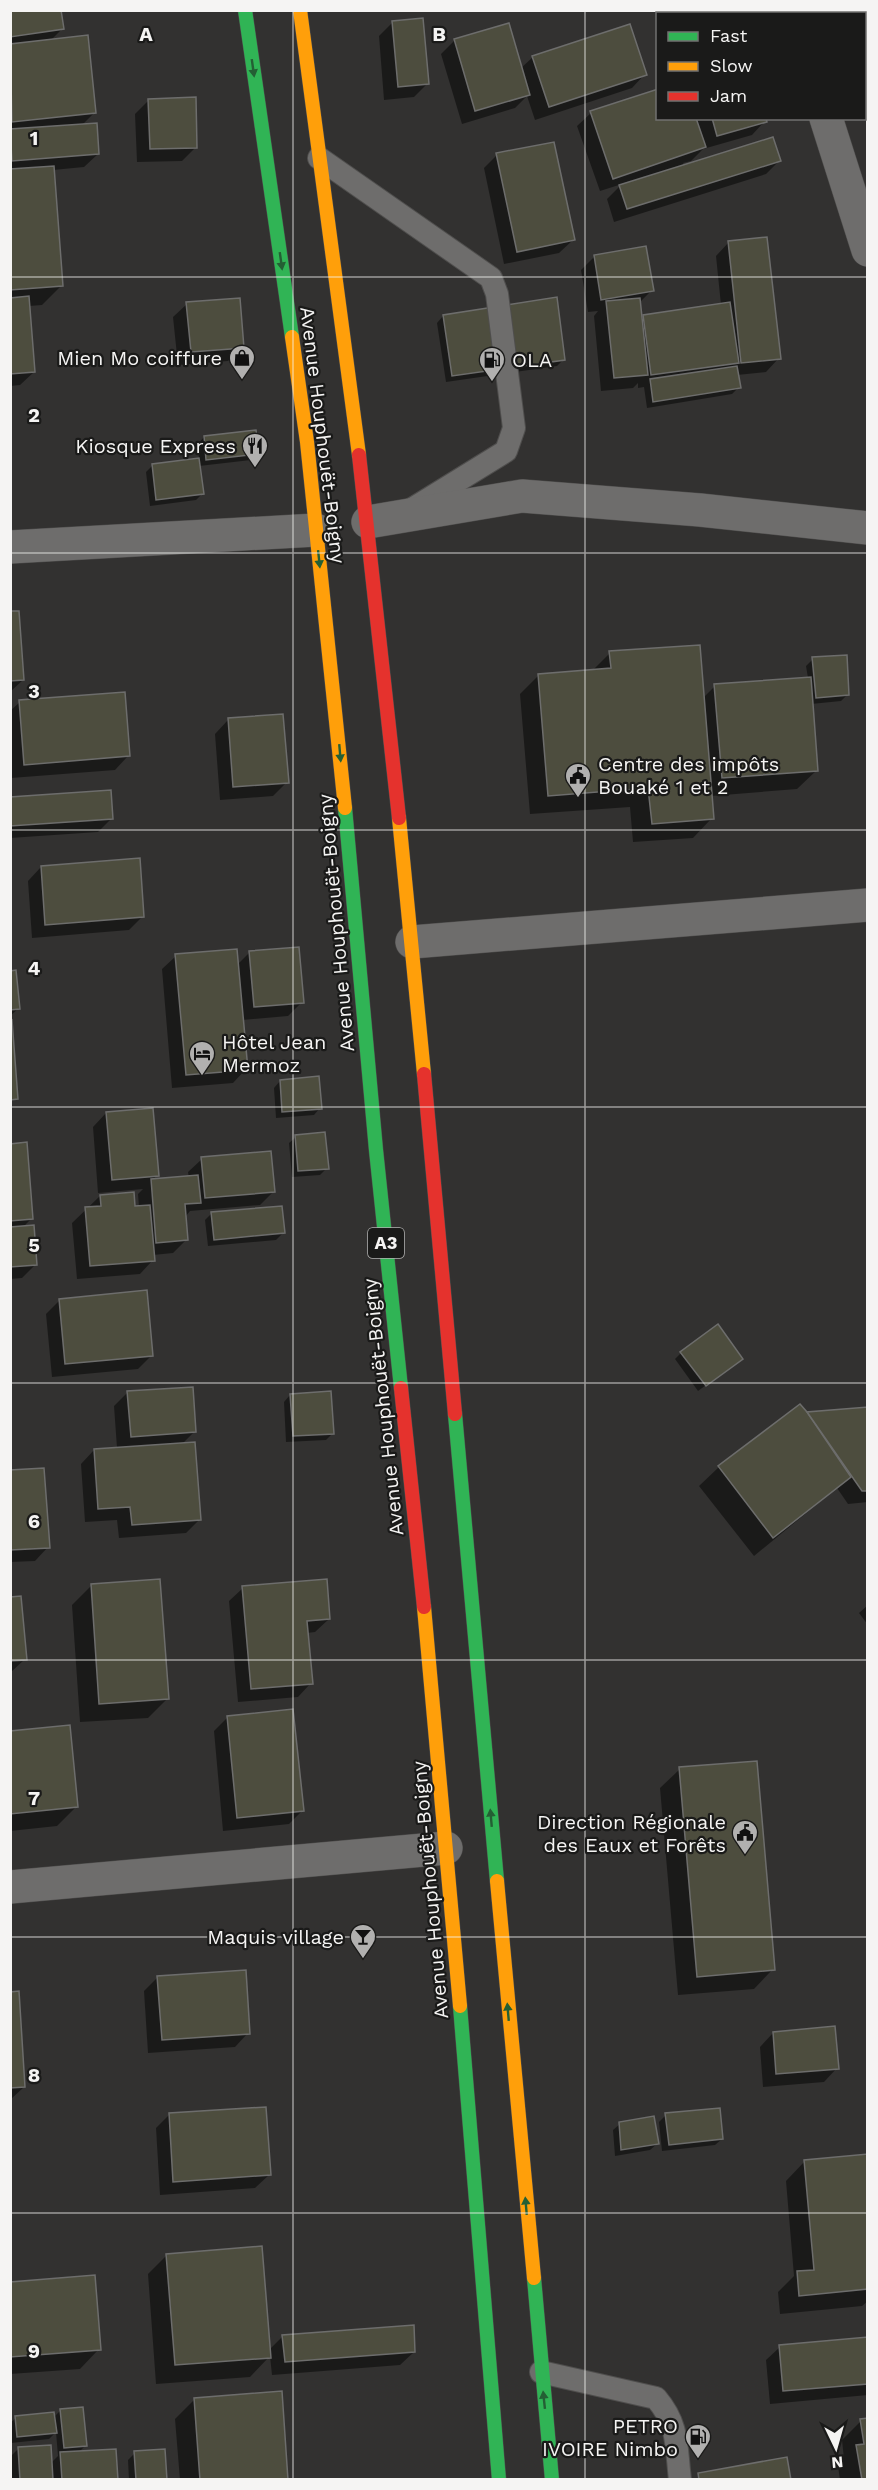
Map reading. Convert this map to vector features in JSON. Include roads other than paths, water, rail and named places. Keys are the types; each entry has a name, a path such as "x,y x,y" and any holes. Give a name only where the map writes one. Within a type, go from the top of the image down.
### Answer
{"highway":[{"name":"Avenue Houphouët-Boigny","path":"245,10 307,442 337,716 376,1150 424,1606 499,2480"},
{"name":"Avenue Houphouët-Boigny","path":"300,10 319,158 383,519 412,942 552,2480"}],"street":[{"path":"827,120 867,250"},
{"path":"383,519 522,496 700,510 867,528"},
{"path":"10,547 316,530"},
{"path":"412,942 867,905"},
{"path":"10,1887 446,1848"}],"lane":[{"path":"319,158 491,278 497,294 514,428 506,451 383,519"},
{"path":"541,2372 656,2398 668,2412 675,2430 680,2480"}],"place":[{"name":"Mien Mo coiffure","path":"242,381"},
{"name":"OLA","path":"492,383"},
{"name":"Kiosque Express","path":"255,469"},
{"name":"Centre des impôts Bouaké 1 et 2","path":"578,799"},
{"name":"Hôtel Jean Mermoz","path":"202,1077"},
{"name":"Direction Régionale des Eaux et Forêts","path":"745,1856"},
{"name":"Maquis village","path":"363,1960"},
{"name":"PETRO IVOIRE Nimbo","path":"698,2460"}]}
